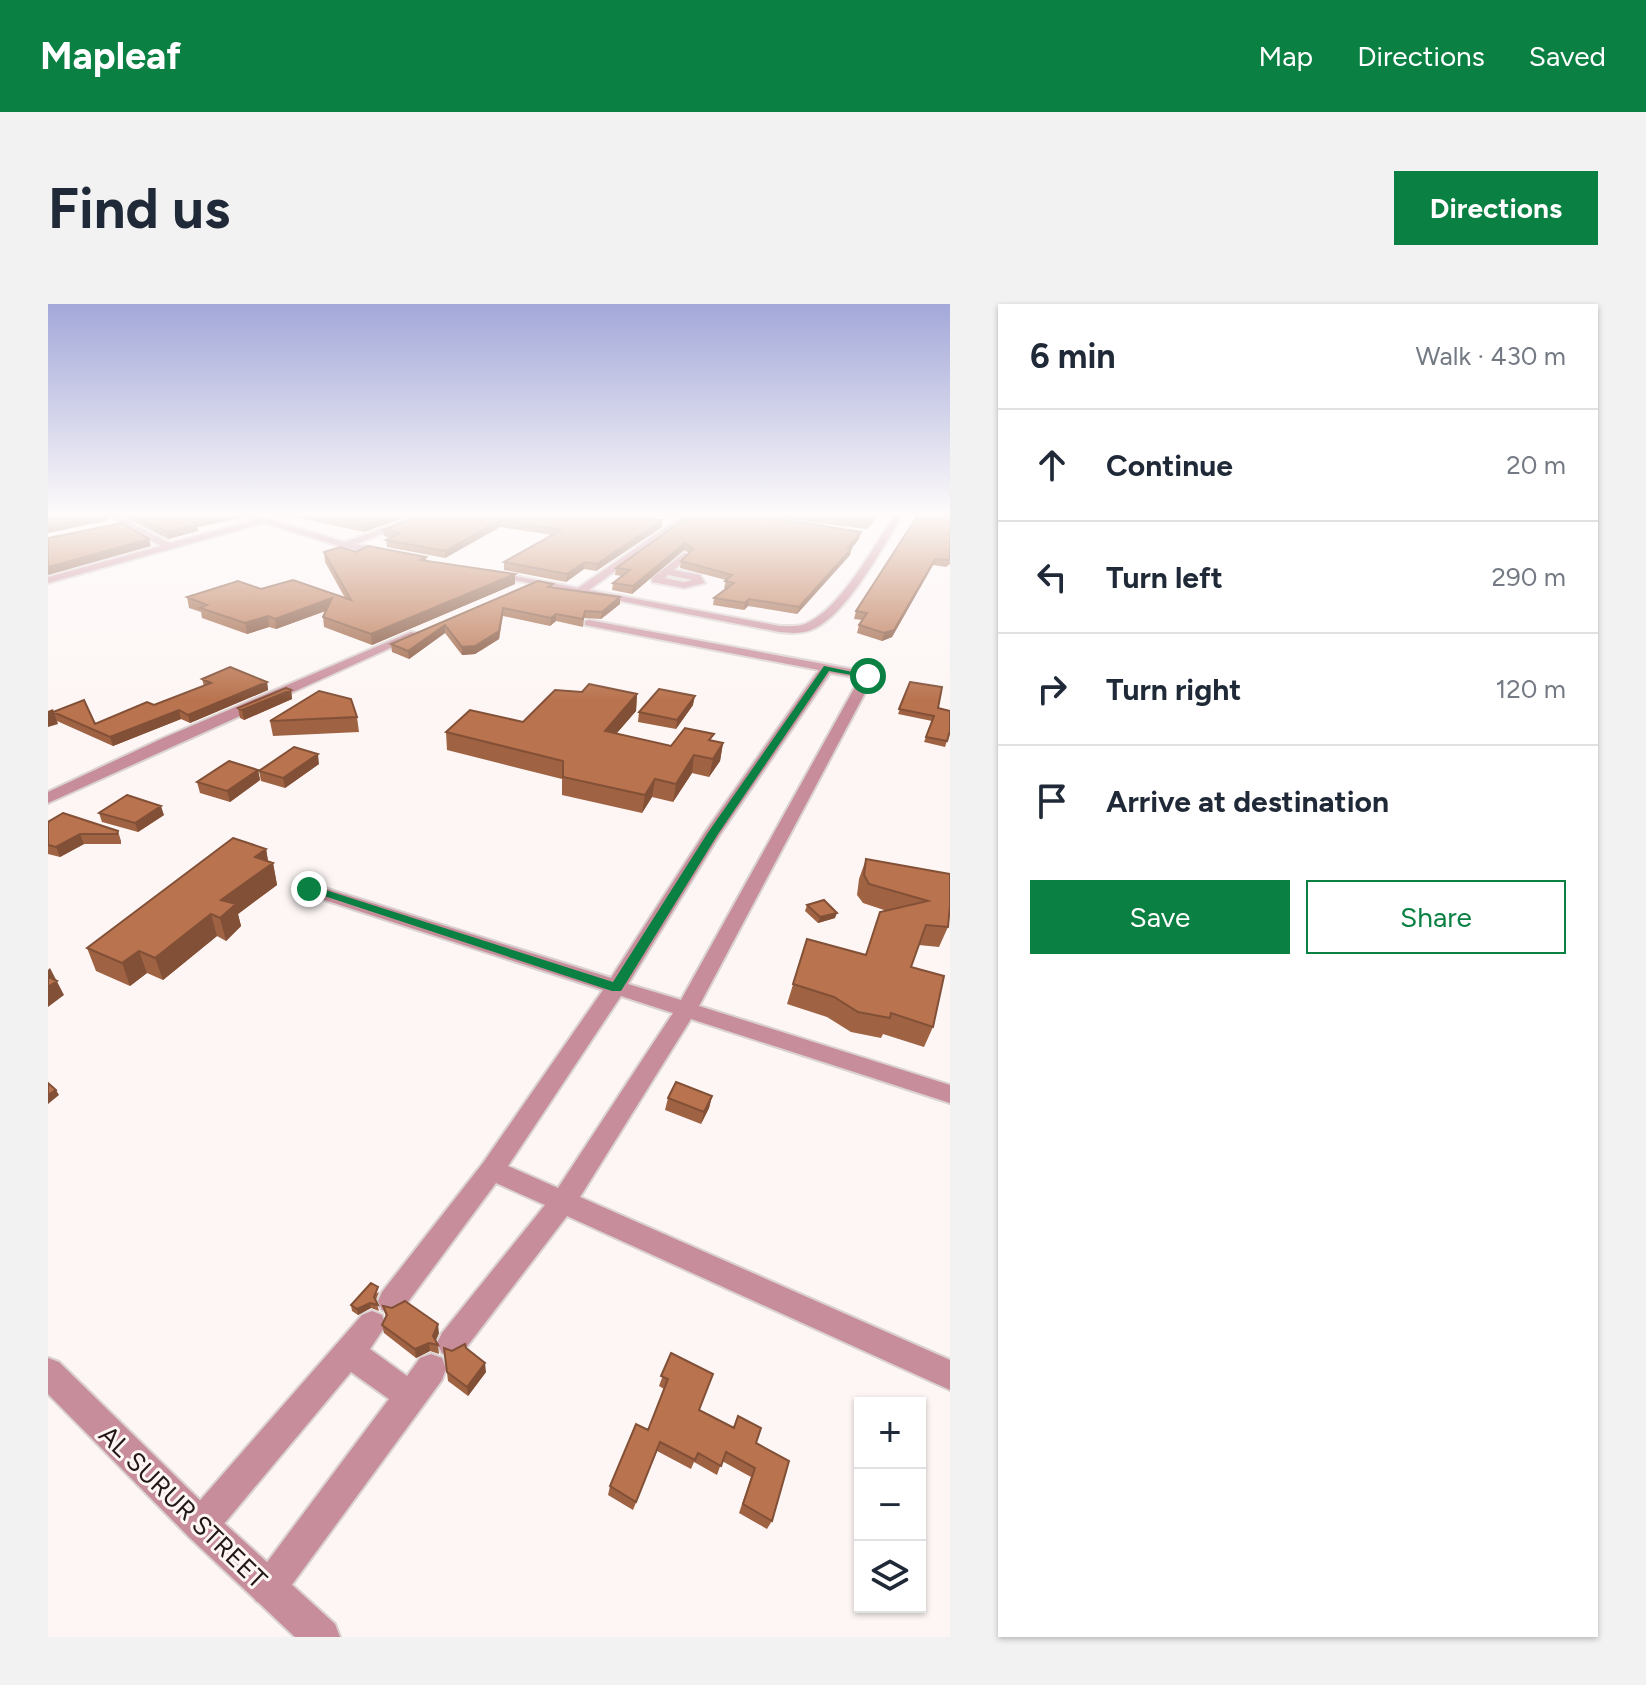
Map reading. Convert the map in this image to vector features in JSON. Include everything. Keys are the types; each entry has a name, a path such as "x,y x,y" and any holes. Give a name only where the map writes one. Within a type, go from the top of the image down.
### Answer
{"street":[{"path":"505,577 580,591 645,590 701,581 696,577"},
{"path":"580,591 600,577"},
{"path":"645,590 660,577"},
{"path":"645,590 780,629 801,630 815,625 857,577"},
{"path":"504,596 533,583"},
{"path":"452,1343 563,1202 686,1010 868,676 589,623"},
{"path":"48,798 152,748 431,628"},
{"path":"392,1301 492,1170 616,987 712,834 827,668"},
{"path":"309,889 950,1094"},
{"path":"492,1170 950,1375"},
{"path":"201,1525 372,1325"},
{"path":"350,1351 379,1376 409,1394"},
{"path":"268,1589 409,1394 431,1369"},
{"name":"AL SURUR STREET","path":"48,1373 201,1525 322,1637"}],"building":[{"path":"338,577 507,577 371,634 323,617 332,598 275,619 268,616 245,623 200,608 207,605 187,597 238,581 261,589 293,580 351,600"},
{"path":"621,577 644,577 633,586 613,583"},
{"path":"729,577 826,577 799,607 749,599 745,603 714,598 734,583 725,581"},
{"path":"878,577 924,577 894,630 884,633 859,625 867,613 856,611"},
{"path":"538,581 553,584 548,587 620,597 602,612 585,611 583,619 556,614 551,618 503,608 499,631 475,646 462,647 445,625 408,651 391,644"},
{"path":"230,667 267,682 188,715 179,710 110,737 53,712 84,700 95,724 147,702 154,705 211,683 202,679"},
{"path":"910,682 942,687 938,708 950,711 947,741 926,737 934,716 899,709"},
{"path":"589,684 637,694 605,731 671,746 685,728 714,734 709,740 723,743 713,759 694,755 676,784 655,779 645,795 563,777 563,761 446,732 470,710 523,722 555,690 582,692"},
{"path":"286,688 291,690 242,710 238,708"},
{"path":"659,689 695,696 677,720 639,712"},
{"path":"319,691 351,699 357,717 270,721"},
{"path":"294,747 318,754 283,778 259,771"},
{"path":"229,761 258,770 227,791 197,782"},
{"path":"127,795 161,806 135,823 99,813"},
{"path":"63,813 118,831 117,834 80,834 56,847 48,845 48,822"},
{"path":"233,838 266,849 255,857 273,863 221,900 236,904 220,918 211,914 155,958 139,951 122,963 87,948"},
{"path":"866,859 950,874 948,927 926,925 911,967 944,976 933,1027 891,1013 890,1018 858,1012 834,997 793,984 807,939 866,955 880,912 928,901 869,884 864,875"},
{"path":"824,900 837,913 820,917 807,905"},
{"path":"48,977 57,981 48,987"},
{"path":"676,1082 712,1096 704,1112 668,1098"},
{"path":"48,1083 56,1090 48,1095"},
{"path":"371,1283 378,1287 374,1297 378,1305 370,1303 357,1309 351,1305"},
{"path":"405,1301 438,1324 433,1336 438,1345 429,1343 415,1349 382,1325 387,1315 383,1306 392,1308"},
{"path":"465,1344 485,1363 467,1387 447,1372 444,1348 452,1351"},
{"path":"671,1353 713,1374 699,1410 734,1428 738,1416 761,1428 756,1443 789,1461 772,1521 743,1504 755,1468 726,1452 721,1466 698,1453 695,1460 660,1442 636,1502 610,1486 636,1424 648,1430 668,1379 661,1376"}],"route":[{"path":"309,889 616,987 712,834 827,668 868,676"}]}
